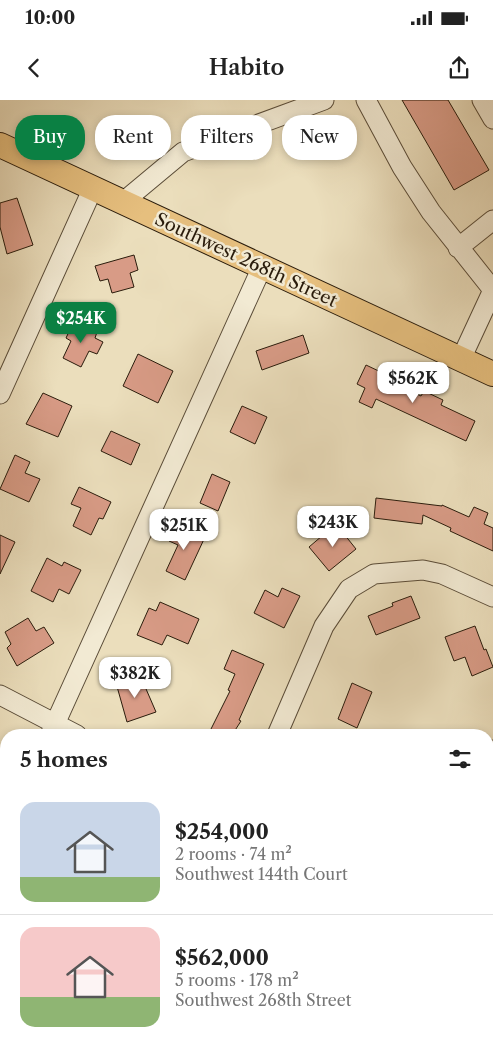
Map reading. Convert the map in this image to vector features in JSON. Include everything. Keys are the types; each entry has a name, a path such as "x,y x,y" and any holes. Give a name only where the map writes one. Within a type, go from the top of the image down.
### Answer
{"main road":[{"name":"Southwest 268th Street","path":"0,145 493,374"}],"street":[{"path":"123,202 183,152 324,100"},
{"path":"366,100 402,166 431,212 493,290 460,359"},
{"path":"482,100 493,118"},
{"path":"0,394 93,188"},
{"path":"458,248 493,220"},
{"path":"0,695 52,729 262,267"},
{"path":"280,729 324,626 349,589 374,574 423,570 442,574 493,597"}],"building":[{"path":"402,100 448,100 489,170 454,190"},
{"path":"17,198 33,245 7,254 0,227 0,203"},
{"path":"134,255 138,270 130,273 134,287 112,293 108,279 100,281 95,266"},
{"path":"74,321 97,332 95,338 103,342 97,354 89,351 81,367 63,358 71,341 66,338"},
{"path":"303,335 309,353 262,370 256,351"},
{"path":"138,354 173,371 158,403 123,386"},
{"path":"366,365 385,374 383,378 421,396 424,391 443,400 441,405 475,421 466,441 376,399 372,408 359,402 365,388 357,384"},
{"path":"43,393 72,406 58,437 26,424"},
{"path":"242,406 267,417 255,444 230,432"},
{"path":"111,431 140,444 131,465 101,451"},
{"path":"15,455 30,462 25,473 40,479 29,502 0,489"},
{"path":"212,474 230,482 218,511 200,503"},
{"path":"79,487 111,502 103,519 99,518 91,535 73,526 81,508 71,504"},
{"path":"376,498 442,505 469,517 474,507 488,513 484,524 493,528 493,551 450,531 451,528 423,515 422,524 374,518"},
{"path":"176,524 205,537 185,580 166,571 178,545 169,541"},
{"path":"336,524 356,549 329,571 309,547"},
{"path":"0,535 15,542 0,574"},
{"path":"47,558 62,566 64,562 81,570 69,594 59,589 53,602 31,591"},
{"path":"282,588 300,596 284,628 254,613 265,590 278,597"},
{"path":"411,596 420,618 376,635 368,616 393,606 392,603"},
{"path":"160,602 199,619 188,644 167,635 162,645 137,635 149,608 156,611"},
{"path":"28,618 36,631 44,627 54,643 17,666 7,648 11,644 5,632"},
{"path":"475,626 493,667 472,676 465,657 454,661 445,637"},
{"path":"232,650 264,664 239,720 241,721 236,729 211,729 230,691 228,690 235,674 224,669"},
{"path":"140,675 156,712 127,722 116,683"},
{"path":"352,683 372,692 357,728 338,719"}]}
